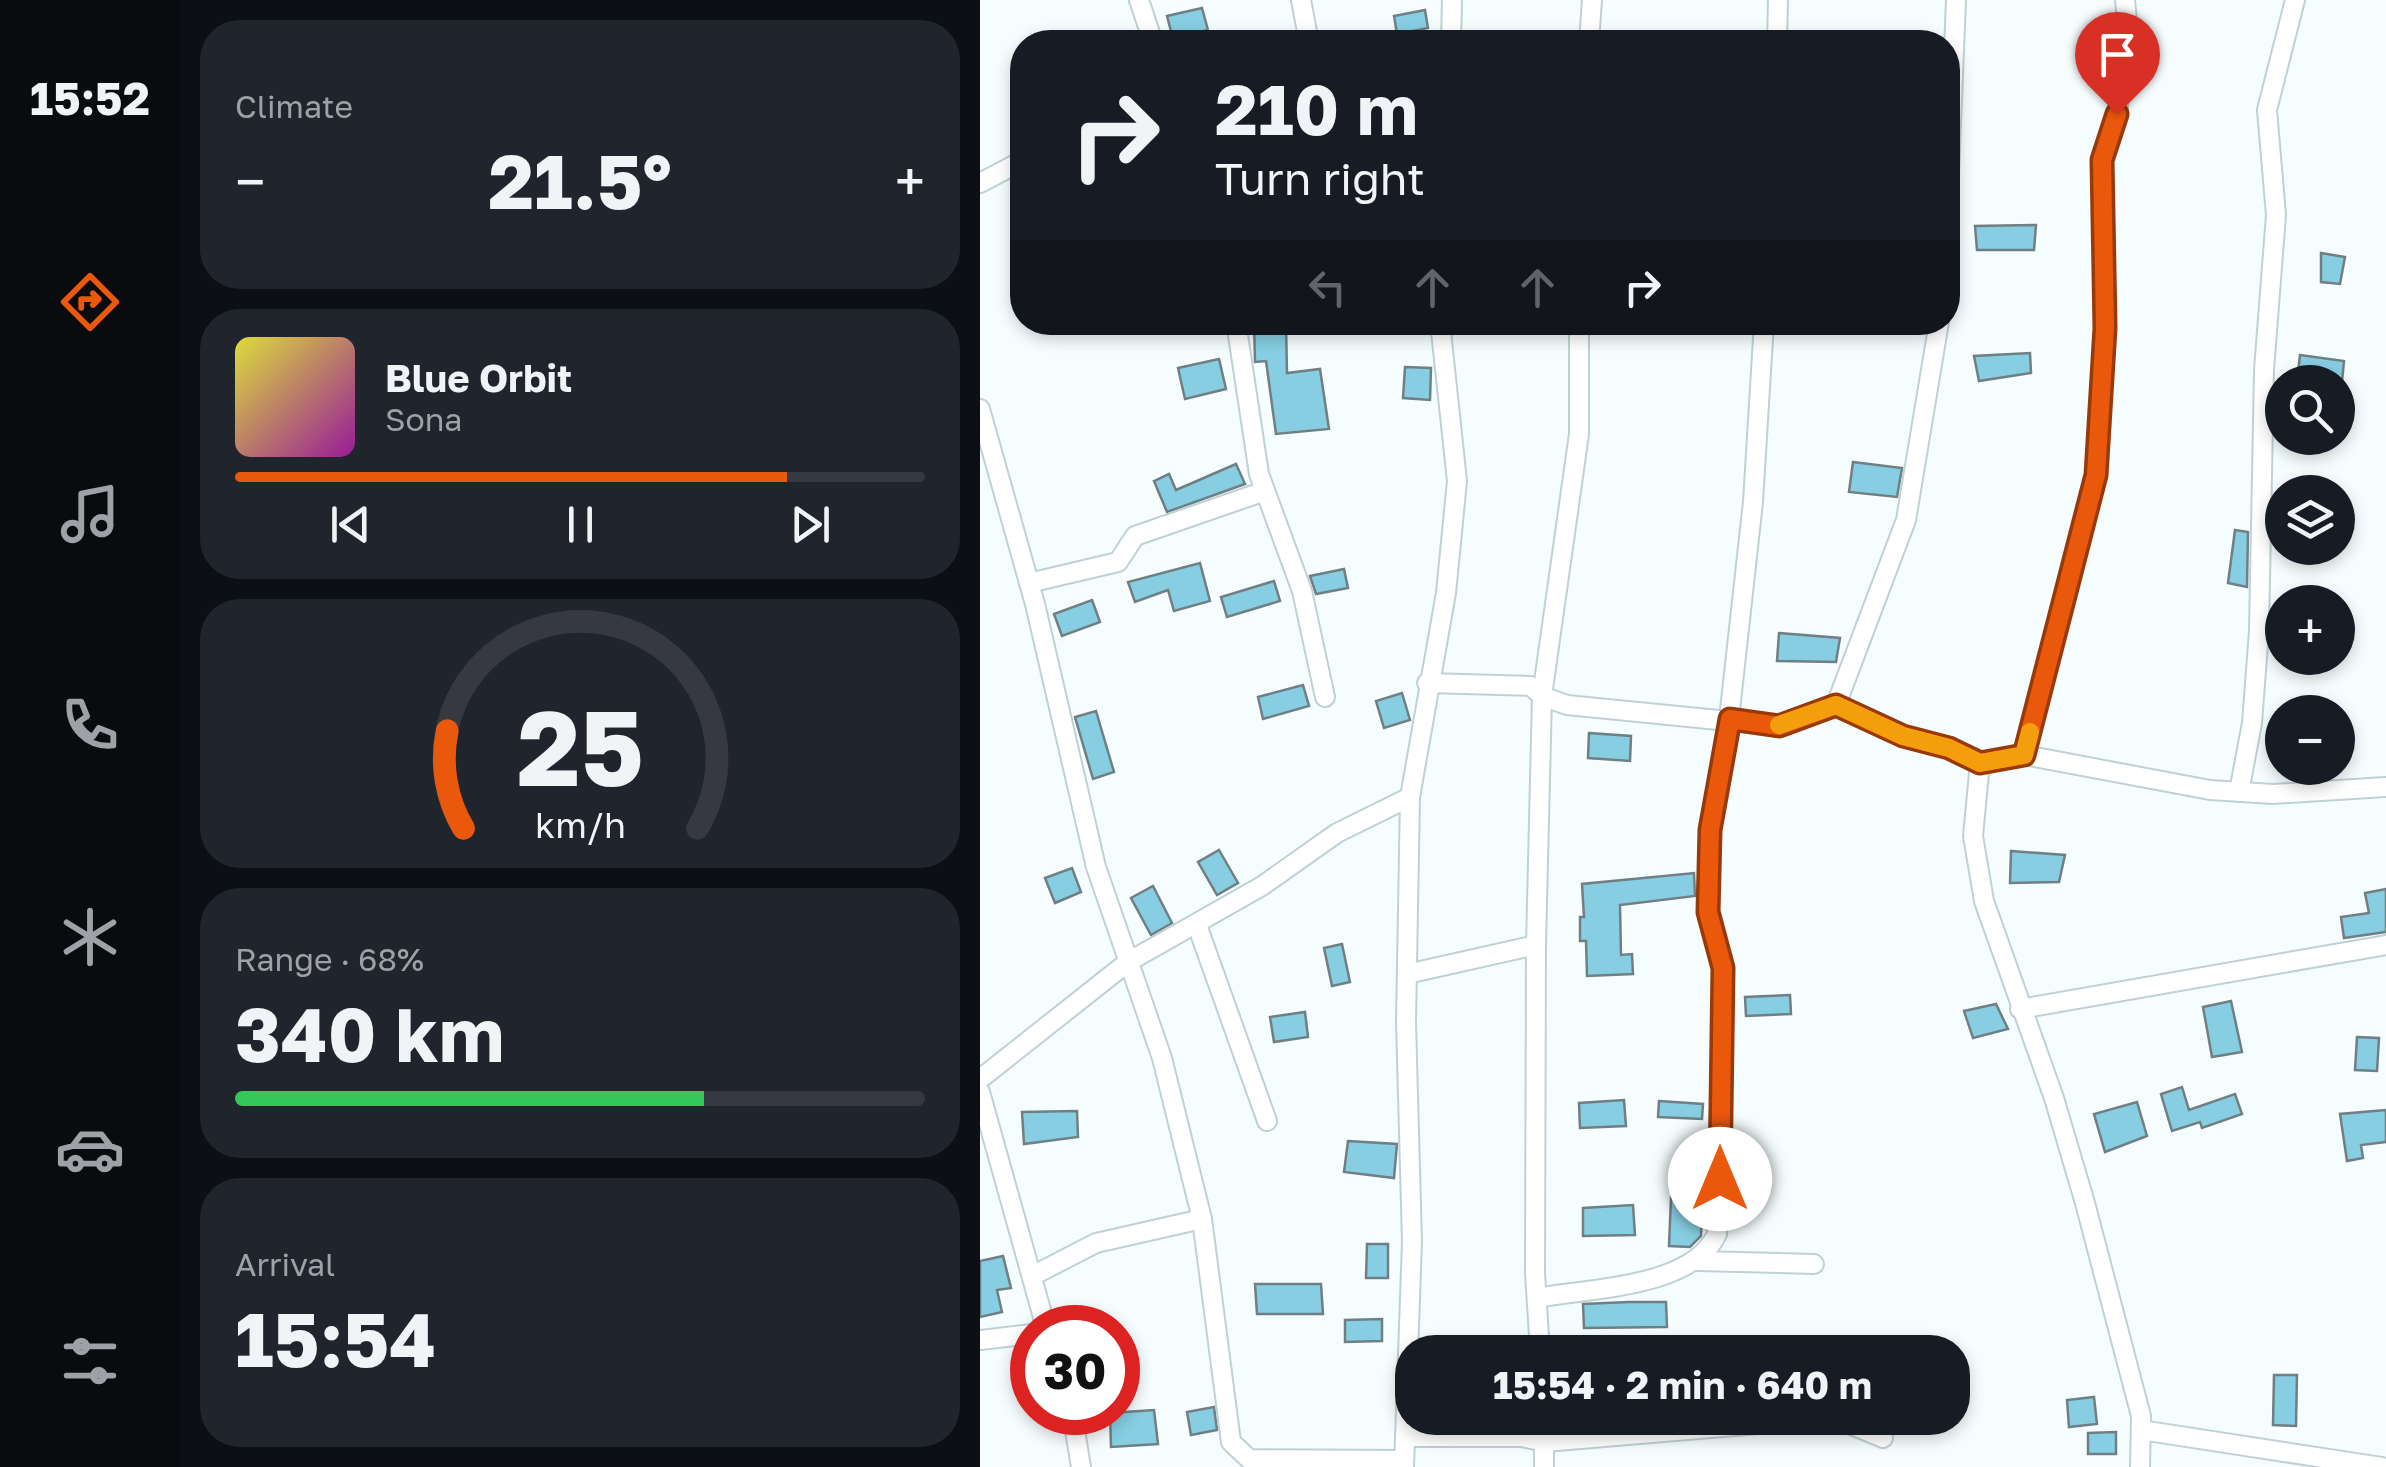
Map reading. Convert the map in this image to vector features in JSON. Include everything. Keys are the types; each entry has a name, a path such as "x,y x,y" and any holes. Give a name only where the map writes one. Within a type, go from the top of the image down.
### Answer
{"street":[{"path":"1139,0 1148,30"},
{"path":"1301,0 1307,30"},
{"path":"1451,30 1452,0"},
{"path":"1590,30 1592,0"},
{"path":"1777,30 1778,0"},
{"path":"1955,30 1956,0"},
{"path":"2024,755 2096,475 2105,328 2102,160 2117,114 2128,32 2125,0"},
{"path":"2239,792 2252,723 2259,631 2264,370 2276,214 2266,110 2295,0"},
{"path":"980,183 1010,167"},
{"path":"1238,335 1266,491 1302,591 1325,698"},
{"path":"980,409 1028,583 1096,867 1162,1058 1202,1218 1235,1450 1249,1459 1404,1464 1412,1242 1407,974 1410,797 1427,683 1446,593 1456,481 1441,335"},
{"path":"1539,1335 1536,945 1542,696 1579,434 1579,335"},
{"path":"1537,1298 1671,1274 1698,1261 1710,1250 1720,1214 1723,968 1708,912 1710,830 1730,719 1753,502 1763,335"},
{"path":"1836,705 1906,520 1938,335"},
{"path":"1028,583 1118,562 1135,536 1266,491"},
{"path":"1427,683 1531,686 1542,696 1566,704 1779,726 1836,705 1903,736 1949,748 1980,763 2024,755 2239,792 2386,787"},
{"path":"1980,763 1976,852 1984,901 2054,1098 2085,1204 2142,1416 2140,1467"},
{"path":"980,1079 1128,962 1197,925 1338,833 1410,797"},
{"path":"1197,925 1267,1121"},
{"path":"1407,974 1536,945"},
{"path":"2020,1009 2386,945"},
{"path":"980,1092 1040,1305"},
{"path":"1032,1276 1096,1242 1202,1218"},
{"path":"1698,1261 1814,1264"},
{"path":"980,1340 1010,1337"},
{"path":"1405,1437 1522,1438 1545,1442 1818,1419 1842,1421 1883,1438"},
{"path":"2141,1430 2382,1467"},
{"path":"1076,1435 1082,1467"},
{"path":"1544,1467 1545,1435"}],"building":[{"path":"1202,8 1208,30 1171,30 1167,16"},
{"path":"1425,10 1428,28 1396,30 1394,16"},
{"path":"2036,225 2034,250 1977,250 1975,226"},
{"path":"2321,253 2345,257 2340,284 2321,282"},
{"path":"1254,335 1286,335 1287,373 1320,369 1329,429 1276,434 1266,361 1255,362"},
{"path":"2030,353 2031,373 1979,381 1974,356"},
{"path":"2300,355 2344,361 2344,365 2299,365"},
{"path":"1219,359 1226,389 1185,399 1178,368"},
{"path":"1405,367 1431,368 1430,400 1403,398"},
{"path":"1853,462 1902,468 1897,497 1849,492"},
{"path":"1236,464 1245,484 1167,512 1154,481 1169,474 1176,490"},
{"path":"2235,530 2248,532 2247,587 2228,583"},
{"path":"1200,563 1210,601 1174,611 1168,590 1135,602 1128,582"},
{"path":"1344,569 1348,588 1316,594 1310,576"},
{"path":"1274,581 1280,601 1227,617 1221,597"},
{"path":"1092,600 1100,622 1062,636 1054,614"},
{"path":"1779,633 1840,638 1836,662 1777,661"},
{"path":"1303,685 1309,706 1263,719 1258,697"},
{"path":"1402,693 1410,720 1384,728 1376,701"},
{"path":"1096,711 1114,772 1093,779 1075,717"},
{"path":"1589,733 1631,736 1630,761 1588,758"},
{"path":"1219,850 1238,883 1217,895 1198,862"},
{"path":"2011,851 2065,855 2059,882 2010,883"},
{"path":"1072,868 1081,892 1055,903 1045,878"},
{"path":"1694,873 1695,896 1620,905 1621,955 1632,954 1633,974 1587,976 1586,941 1580,941 1580,917 1584,917 1582,884"},
{"path":"1153,886 1172,923 1151,935 1131,898"},
{"path":"2386,889 2386,932 2344,938 2341,917 2369,913 2365,893"},
{"path":"1342,944 1350,982 1332,986 1324,948"},
{"path":"1790,995 1791,1014 1746,1016 1745,997"},
{"path":"2231,1001 2242,1052 2212,1057 2203,1007"},
{"path":"1996,1004 2008,1029 1973,1038 1964,1011"},
{"path":"1305,1012 1308,1037 1274,1042 1270,1017"},
{"path":"2357,1037 2379,1038 2377,1071 2355,1070"},
{"path":"2182,1087 2189,1110 2235,1094 2242,1114 2202,1128 2200,1122 2172,1131 2161,1094"},
{"path":"1624,1100 1626,1126 1580,1128 1579,1103"},
{"path":"1659,1101 1703,1104 1702,1119 1658,1117"},
{"path":"2137,1102 2147,1136 2105,1152 2094,1114"},
{"path":"2386,1110 2386,1142 2361,1145 2363,1158 2347,1161 2340,1114"},
{"path":"1077,1111 1078,1137 1024,1144 1022,1112"},
{"path":"1348,1141 1397,1144 1394,1178 1344,1172"},
{"path":"1671,1198 1702,1199 1701,1236 1690,1247 1669,1246"},
{"path":"1633,1205 1635,1235 1583,1236 1583,1208"},
{"path":"1367,1244 1388,1244 1388,1278 1366,1278"},
{"path":"1003,1256 1011,1288 997,1290 1002,1312 980,1317 980,1261"},
{"path":"1255,1284 1321,1284 1323,1314 1257,1314"},
{"path":"1666,1302 1667,1327 1584,1328 1583,1304"},
{"path":"1382,1319 1382,1341 1345,1342 1345,1320"},
{"path":"2274,1375 2297,1375 2296,1426 2273,1425"},
{"path":"2094,1397 2097,1424 2069,1427 2067,1400"},
{"path":"1214,1407 1217,1430 1191,1435 1187,1412"},
{"path":"1154,1410 1158,1444 1111,1447 1111,1435 1140,1435 1140,1411"},
{"path":"2116,1432 2116,1454 2088,1454 2088,1433"}],"slow traffic":[{"path":"1779,725 1836,705 1903,736 1949,748 1980,763 2024,755 2030,732"}],"route":[{"path":"1720,1179 1723,968 1708,912 1710,830 1730,719 1779,726 1836,705 1903,736 1949,748 1980,763 2024,755 2068,596 2096,475 2105,328 2102,160 2117,114"}]}
